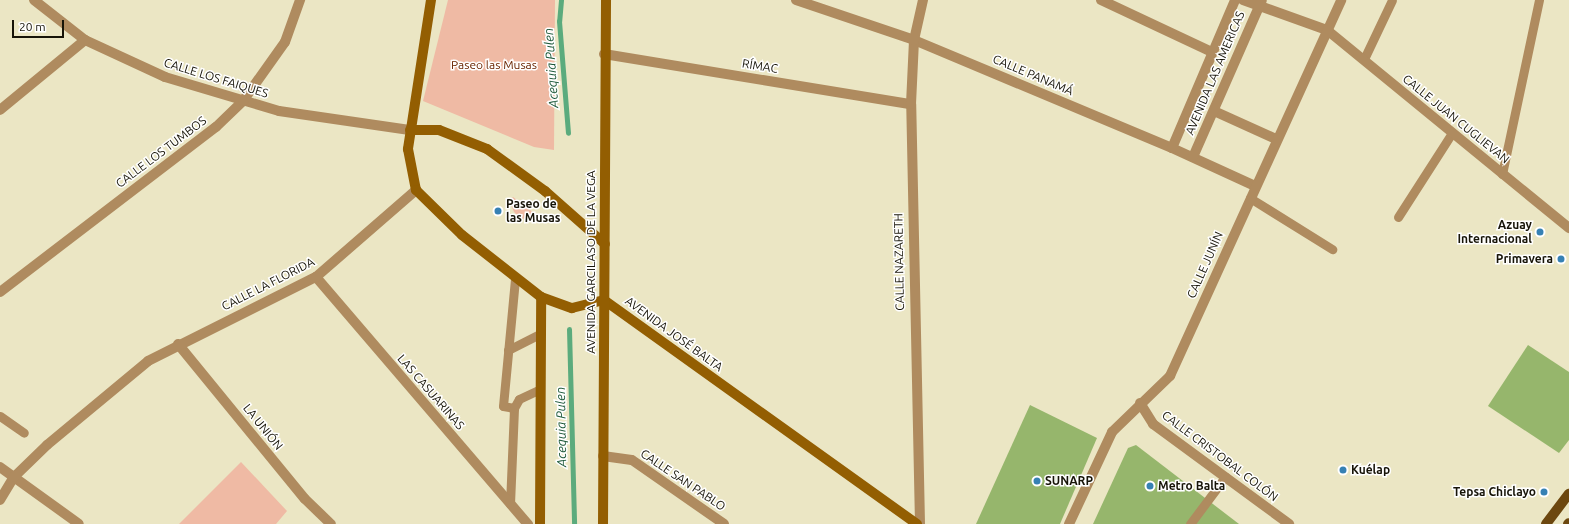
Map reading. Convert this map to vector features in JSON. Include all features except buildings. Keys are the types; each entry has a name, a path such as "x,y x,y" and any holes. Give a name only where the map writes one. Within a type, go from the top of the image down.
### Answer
{"main road":[{"path":"1546,524 1569,494"}],"street":[{"name":"CALLE LOS FAIQUES","path":"34,0 84,40 165,77 243,101 279,110 410,130"},
{"name":"CALLE LOS TUMBOS","path":"0,292 216,127 243,101 285,42 300,0"},
{"path":"431,0 410,130 408,163 416,190 462,235 515,278 541,296 572,308 604,300"},
{"name":"AVENIDA GARCILASO DE LA VEGA","path":"604,524 604,54 606,0"},
{"name":"CALLE PANAMÁ","path":"796,0 825,4 914,40 1172,148 1255,186"},
{"name":"CALLE NAZARETH","path":"920,524 911,104 914,40 923,0"},
{"path":"1101,0 1212,52"},
{"name":"AVENIDA LAS AMERICAS","path":"1172,148 1235,0"},
{"name":"CALLE JUAN CUGLIEVAN","path":"1243,0 1260,3 1327,30 1569,228"},
{"name":"CALLE JUNÍN","path":"1069,524 1112,432 1140,403 1170,376 1276,139 1341,0"},
{"name":"AVENIDA LAS AMERICAS","path":"1193,157 1260,3"},
{"path":"0,110 84,40"},
{"name":"RÍMAC","path":"604,54 911,104"},
{"path":"1214,111 1276,139"},
{"path":"410,130 439,130 487,149 545,191 605,244"},
{"name":"CALLE LA FLORIDA","path":"0,500 14,477 148,361 178,344 316,277 416,190"},
{"name":"LAS CASUARINAS","path":"316,277 528,524"},
{"path":"540,524 541,296"},
{"name":"AVENIDA JOSÉ BALTA","path":"604,300 917,524"},
{"name":"LA UNIÓN","path":"178,344 305,499 331,524"},
{"name":"CALLE CRISTOBAL COLÓN","path":"1140,403 1153,424 1289,524"},
{"name":"CALLE SAN PABLO","path":"603,456 632,460 724,524"},
{"path":"0,467 79,524"}],"lane":[{"path":"1364,59 1392,0"},
{"path":"1502,174 1539,0"},
{"path":"1398,217 1452,133"},
{"path":"1250,198 1332,249"},
{"path":"514,408 503,406 515,278"},
{"path":"508,350 540,334"},
{"path":"510,504 514,408 519,399 540,389"},
{"path":"0,416 24,433"},
{"path":"1190,524 1225,477"}],"green space":[{"name":"Paseo las Musas","path":"448,0 555,0 554,150 534,147 423,101"},
{"path":"513,197 534,213 531,217 522,219 514,212 510,202"},
{"path":"241,462 287,511 276,524 179,524"}],"waterway":[{"name":"Acequia Pulen","path":"561,0 559,21 568,133"},
{"name":"Acequia Pulen","path":"569,329 574,524"}],"place":[{"name":"Paseo de las Musas","path":"498,211"},
{"name":"Azuay Internacional","path":"1540,232"},
{"name":"Primavera","path":"1561,259"},
{"name":"Kuélap","path":"1343,470"},
{"name":"SUNARP","path":"1037,481"},
{"name":"Metro Balta","path":"1150,486"},
{"name":"Tepsa Chiclayo","path":"1544,492"}]}
